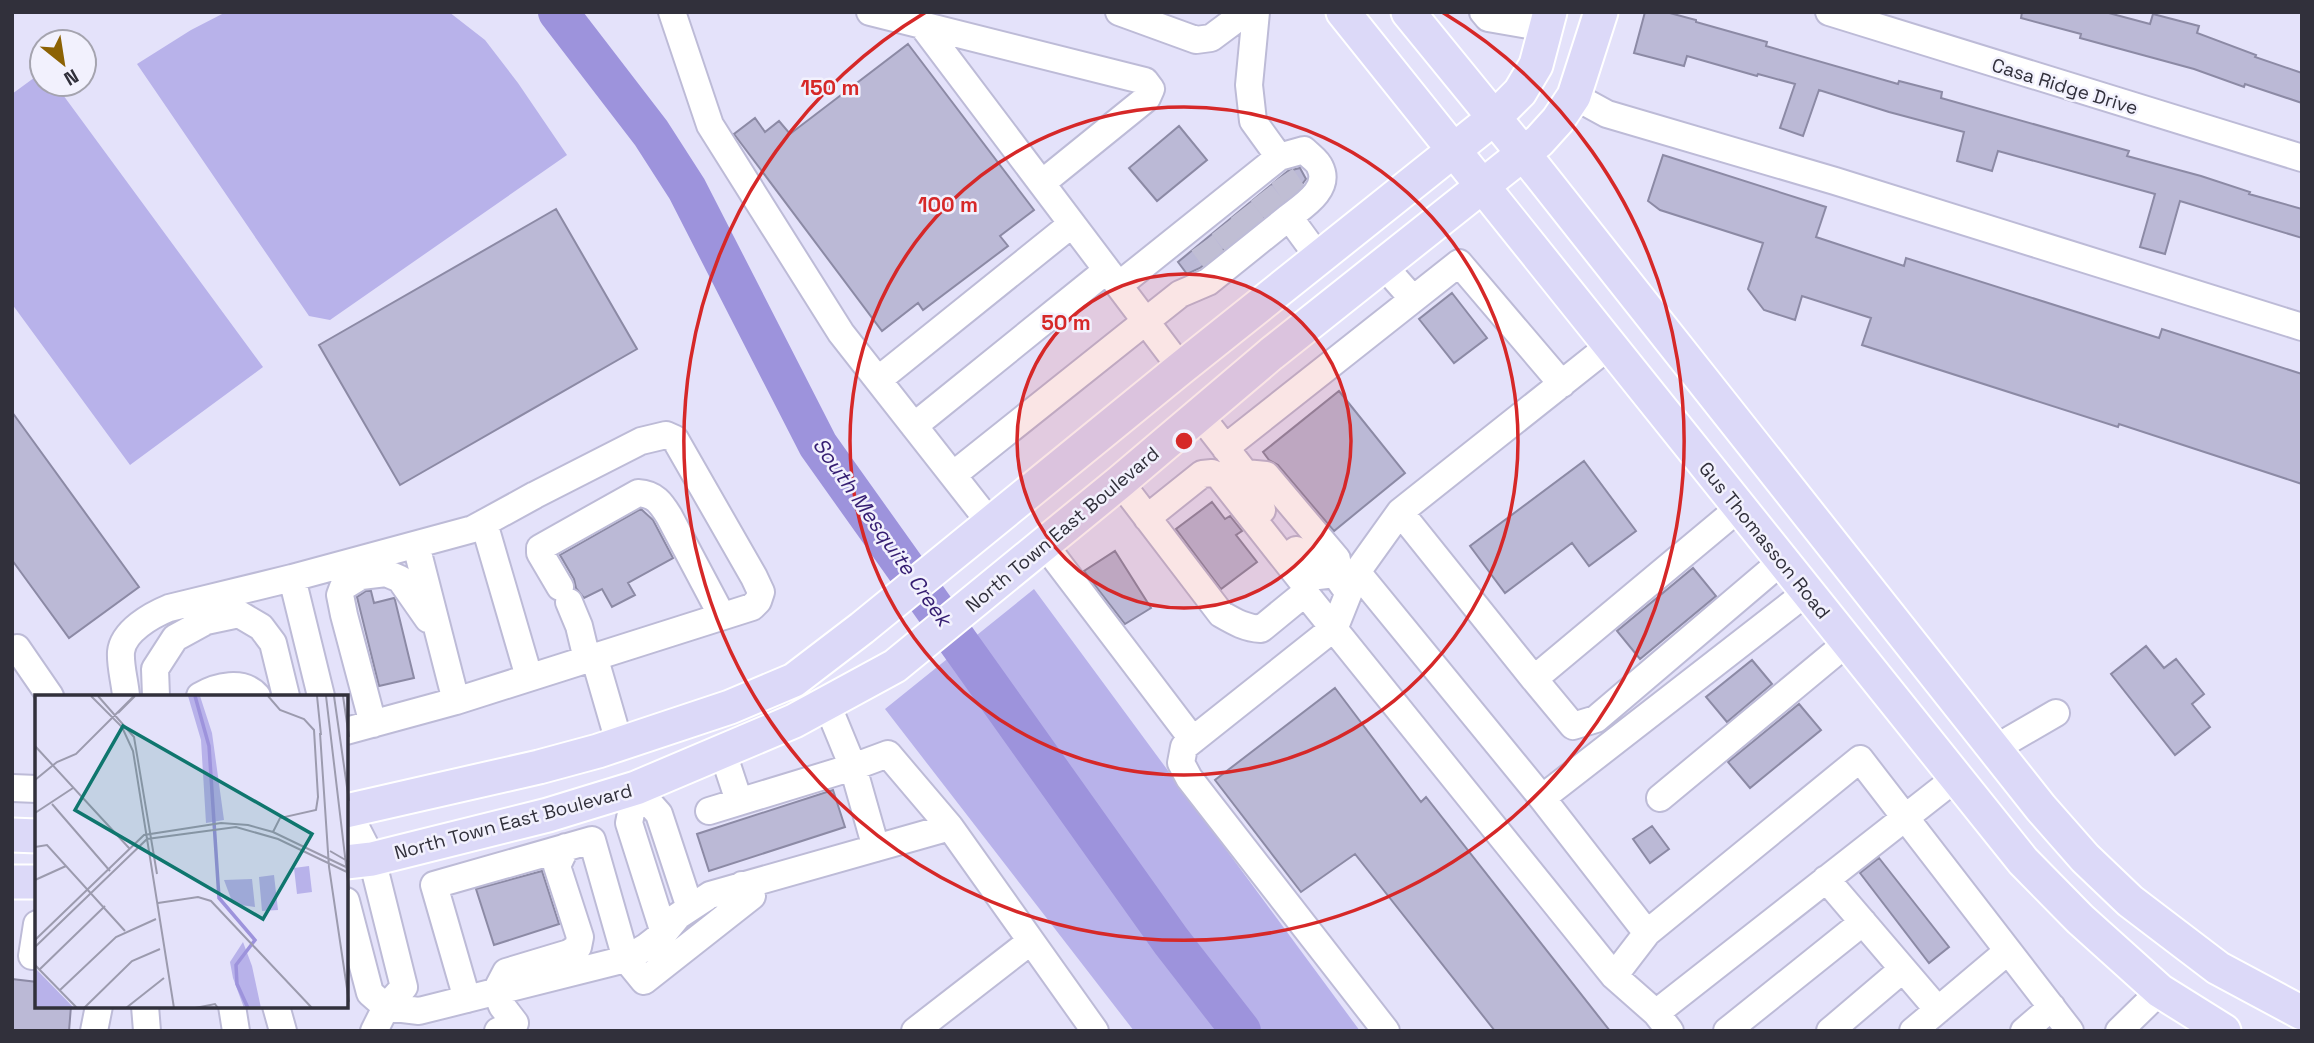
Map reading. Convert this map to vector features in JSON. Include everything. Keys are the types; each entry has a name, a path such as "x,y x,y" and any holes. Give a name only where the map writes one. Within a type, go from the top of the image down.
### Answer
{"main road":[{"name":"Gus Thomasson Road","path":"1343,12 2023,861 2080,919 2160,991 2224,1031"},
{"path":"1408,12 1523,153 1994,749 2085,858 2130,901 2218,968 2302,1013"},
{"name":"North Town East Boulevard","path":"359,860 548,815 636,788 723,753 827,704 895,666 1279,348 1539,141 1574,96 1601,12"},
{"path":"348,811 539,767 730,707 794,680 1494,118 1520,92 1536,65 1548,20"},
{"path":"1181,368 1199,414"},
{"path":"619,743 636,788"},
{"path":"1957,777 1994,749"},
{"path":"12,835 35,836"},
{"path":"12,882 35,882"},
{"path":"2160,991 2193,949"}],"street":[{"path":"672,12 710,125 841,333 991,524"},
{"path":"870,12 1145,81 1151,89 1147,98 1042,183"},
{"path":"1119,12 1196,40 1211,38 1246,12"},
{"path":"953,475 1180,295 1208,282 1251,215 1253,121 1249,85 1256,12"},
{"name":"Casa Ridge Drive","path":"1829,12 2302,158"},
{"path":"1487,14 1548,20"},
{"path":"922,24 1181,368"},
{"path":"1574,96 1607,114 1835,181 2302,327"},
{"path":"914,426 1113,277 1251,215"},
{"path":"1251,215 1319,258"},
{"path":"878,380 1072,224"},
{"path":"1153,258 1180,295"},
{"path":"1225,448 1459,263 1562,384"},
{"path":"1382,265 1413,299"},
{"path":"1386,1031 1189,778 1181,763 1184,747 1335,627 1347,580 1400,512 1609,346"},
{"path":"1279,348 1307,382"},
{"path":"1199,414 1245,473 1266,475 1337,559 1347,580 1542,798 1647,933"},
{"path":"126,695 121,653 123,643 155,614 169,608 473,530 641,441 666,435 675,439 761,592 752,607 456,701 348,731"},
{"path":"1147,518 1202,474 1212,473 1219,476 1305,585 1305,593 1614,976 1663,1022 1826,879 1957,777"},
{"path":"1119,482 1222,614 1247,628 1261,629 1305,593"},
{"path":"619,743 579,626 540,554 540,548 638,493 648,494 660,501 722,616"},
{"path":"1535,679 1739,508"},
{"path":"1400,512 1573,726 1596,719 1782,561"},
{"path":"485,523 529,677"},
{"path":"1044,544 1193,740"},
{"path":"416,545 456,701"},
{"path":"373,724 344,615 340,595 343,587 362,576 376,573 386,573 400,579 438,636"},
{"path":"292,578 321,695"},
{"path":"1542,798 1807,592"},
{"path":"156,695 155,669 163,654 169,650 192,646 251,622 261,627 272,643 286,695"},
{"path":"1660,797 1848,642"},
{"path":"15,650 49,695"},
{"path":"202,695 211,690 233,686 252,690 256,695"},
{"path":"827,704 853,767 876,848"},
{"path":"1994,749 2056,713"},
{"path":"723,753 739,802"},
{"path":"709,811 888,754 950,827 1095,1031"},
{"path":"1614,976 1647,933 1860,759 2070,1031"},
{"path":"12,788 35,789"},
{"path":"636,788 659,814 690,908"},
{"path":"636,788 629,823 664,933"},
{"path":"348,815 359,860 404,987 386,1007 374,1031"},
{"path":"348,909 370,993 386,1007 419,1011 626,959 664,933 678,916 710,895 950,827"},
{"path":"467,999 434,886 592,840 626,959 644,981 752,896 743,885"},
{"path":"498,1031 514,1023 502,1006 496,991 506,972 569,953 578,947 580,937 557,866 566,847"},
{"path":"1826,879 1938,1010"},
{"path":"1727,1031 1863,922"},
{"path":"27,955 35,930"},
{"path":"915,1031 1031,941"},
{"path":"1913,1031 2008,951"},
{"path":"1830,1031 1903,969"},
{"path":"2119,1031 2160,991"},
{"path":"2024,1031 2052,1007"},
{"path":"94,1031 99,1008"},
{"path":"145,1008 147,1031"},
{"path":"232,1008 236,1031"},
{"path":"277,1008 283,1031"}],"shaded area":[{"path":"226,12 449,12 485,40 567,155 330,320 309,316 137,64 191,30"},
{"path":"28,82 28,98 65,98 263,367 130,465 12,304 12,94"},
{"path":"1034,589 1360,1031 1134,1031 885,709"}],"building":[{"path":"1645,12 1666,12 1696,20 1767,42 1766,46 1898,84 1899,81 1942,92 1941,98 2129,151 2127,156 2201,176 2250,192 2249,194 2302,209 2302,238 2180,201 2165,254 2140,247 2155,194 1998,151 1992,171 1957,161 1964,132 1819,90 1803,136 1780,128 1795,84 1687,56 1684,66 1634,53"},
{"path":"2022,12 2105,12 2150,24 2153,14 2199,26 2197,33 2302,73 2302,103 2245,84 2244,87 2194,69 2080,38 2081,34 2021,18"},
{"path":"908,44 1034,210 1000,236 1008,246 923,310 918,303 882,331 734,134 755,118 765,132 779,121 790,134"},
{"path":"1179,126 1207,160 1157,201 1129,168"},
{"path":"1663,155 1826,207 1816,237 1904,266 1906,258 2159,338 2162,329 2302,374 2302,484 1862,345 1871,318 1802,296 1795,320 1764,310 1748,289 1763,243 1660,210 1648,201"},
{"path":"1300,168 1306,179 1297,191 1200,268 1187,274 1178,262 1288,171"},
{"path":"556,209 637,349 400,485 319,345"},
{"path":"1452,293 1487,338 1454,363 1419,319"},
{"path":"1339,391 1405,473 1334,531 1278,465 1269,460 1263,452"},
{"path":"12,412 139,587 69,638 12,560"},
{"path":"1584,461 1636,531 1589,566 1572,543 1505,593 1470,546"},
{"path":"1212,502 1225,519 1230,516 1242,531 1236,535 1257,562 1221,589 1176,529"},
{"path":"641,509 653,520 673,558 628,583 635,595 612,607 602,589 584,598 576,588 574,579 560,555"},
{"path":"1115,551 1151,608 1125,624 1084,571"},
{"path":"1693,568 1716,596 1640,659 1617,631"},
{"path":"371,591 374,603 394,598 414,678 379,686 357,597"},
{"path":"2146,646 2164,668 2176,659 2204,694 2192,704 2210,727 2175,755 2111,674"},
{"path":"1752,660 1772,684 1727,722 1706,697"},
{"path":"1335,688 1421,802 1426,797 1610,1031 1495,1031 1355,854 1301,892 1215,780"},
{"path":"1799,704 1821,730 1750,788 1728,762"},
{"path":"833,790 845,827 709,871 697,834"},
{"path":"1652,826 1669,849 1650,863 1633,839"},
{"path":"1879,858 1949,947 1929,963 1860,873"},
{"path":"542,871 559,924 494,945 476,889"},
{"path":"12,979 35,982 35,1008 71,1008 69,1031 12,1031"}],"waterway":[{"name":"South Mesquite Creek","path":"558,12 651,133 687,189 818,445 1171,941 1241,1031"}],"tunnel":[{"path":"1282,176 1295,195"},
{"path":"1261,193 1275,211"},
{"path":"1241,210 1255,228"},
{"path":"1222,226 1236,244"},
{"path":"1202,243 1215,261"}]}
